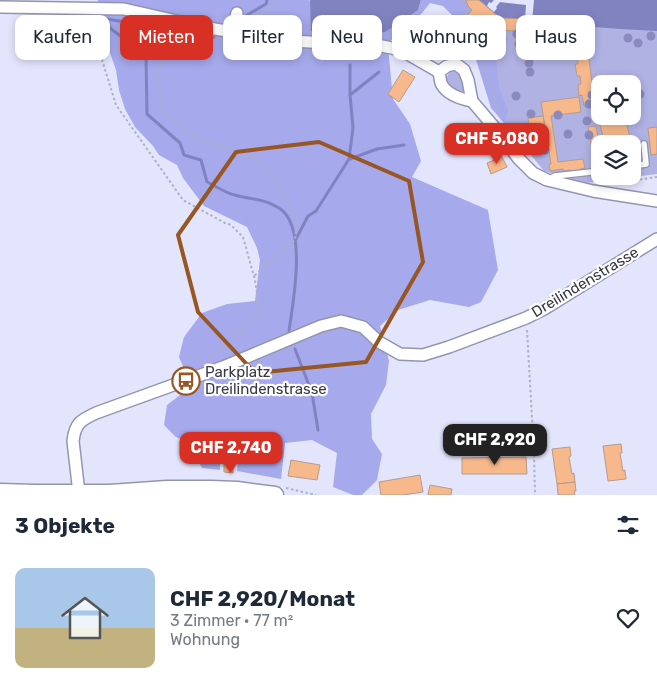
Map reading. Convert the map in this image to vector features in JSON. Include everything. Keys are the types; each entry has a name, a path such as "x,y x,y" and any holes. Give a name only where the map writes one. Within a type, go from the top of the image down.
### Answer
{"main road":[{"path":"0,492 79,493 237,490 275,495"}],"street":[{"path":"0,7 30,4 89,9 115,8 133,10 223,30"},
{"path":"302,42 392,48"},
{"path":"418,60 439,72"},
{"path":"439,72 446,66 456,64 464,70 472,102 518,158 533,173 547,180 593,191 657,201"},
{"path":"439,72 441,84 448,92 460,99 472,102"},
{"name":"Dreilindenstrasse","path":"79,493 73,441 76,428 80,422 96,413 263,352 321,326 341,322 363,327 379,342 400,354 423,355 440,350 526,318 544,309 657,238"}],"lane":[{"path":"641,165 646,164 644,144"},
{"path":"547,180 555,176 591,172"}],"path":[{"path":"258,15 267,10 276,0"},
{"path":"462,0 504,128 500,134"},
{"path":"89,9 96,26 95,37 116,105 183,200 225,224 231,225 243,237 254,276 260,314 214,355 199,376"},
{"path":"161,60 157,79 163,110 195,138 243,152 267,167 297,219 295,240 254,276"},
{"path":"641,179 657,177"},
{"path":"527,327 535,495"}],"highlighted area":[{"path":"319,142 409,181 423,262 366,362 255,373 198,312 178,235 236,152"}],"shaded area":[{"path":"98,0 310,0 418,10 421,0 479,0 477,15 452,15 443,6 430,3 420,15 392,15 392,40 387,44 393,99 410,124 421,161 412,177 488,210 498,270 481,302 469,307 430,300 398,310 380,326 389,361 386,385 371,414 372,439 382,454 377,480 362,495 353,495 333,487 337,453 312,440 285,443 281,479 237,471 238,463 220,461 220,470 202,468 189,443 176,437 164,425 167,405 192,387 179,357 184,337 202,313 227,304 255,301 260,260 257,248 247,227 204,206 183,178 177,165 159,155 135,127 125,109 110,53 110,15 99,15"},
{"path":"310,0 421,0 418,10 410,15 392,15 392,27 385,32 382,32 382,15 312,15 311,31"},
{"path":"471,0 657,0 657,174 641,176 641,135 591,135 591,182 586,183 544,171 530,154 527,155 527,150 500,118 486,60 506,60 506,15 475,15"},
{"path":"479,0 657,0 657,31 595,27 595,15 516,15 516,20 506,19 506,15 496,15"},
{"path":"476,60 496,60 499,88 508,110 504,123 491,108"},
{"path":"453,71 462,78 464,89 462,92 457,91 447,82 448,75"}],"pier":[{"path":"494,0 534,0 533,15 525,15 526,5 500,2 494,12 487,6 489,2 491,3"}],"building":[{"path":"466,0 479,0 496,15 468,15 472,10"},
{"path":"506,18 516,19 516,31 506,30"},
{"path":"578,60 589,60 591,105 584,106 582,95 579,96 578,85 581,84 580,76 577,76 575,64 578,64"},
{"path":"403,70 415,77 399,102 388,94"},
{"path":"579,97 581,112 551,116 558,162 583,159 585,168 571,172 571,170 564,171 563,169 550,171 549,164 551,164 541,102"},
{"path":"543,116 548,147 531,150 528,118"},
{"path":"600,125 627,125 629,135 603,135"},
{"path":"596,126 598,135 591,135 591,144 588,127"},
{"path":"657,127 657,154 651,155 648,128"},
{"path":"502,157 507,167 491,174 487,163"},
{"path":"621,444 622,453 620,453 626,479 608,481 603,446"},
{"path":"570,447 571,456 569,457 575,482 557,484 552,449"},
{"path":"526,457 527,474 462,474 462,458"},
{"path":"291,460 320,465 317,480 288,476"},
{"path":"224,464 233,465 233,473 224,472"},
{"path":"420,475 423,492 403,495 381,495 379,482"},
{"path":"575,482 575,495 558,495 557,484"},
{"path":"430,485 452,489 451,495 428,495"}],"waterway":[{"path":"247,15 266,4 267,0"},
{"path":"110,20 120,21"},
{"path":"110,28 146,56 147,114 180,143 184,155 201,160 207,182 231,194 273,205 288,217 296,247 295,284 289,331"},
{"path":"296,239 308,216 316,211 349,159 353,128 350,65"},
{"path":"350,95 379,72"},
{"path":"350,159 377,149 404,145"},
{"path":"295,349 312,393 318,430"}],"place":[{"name":"Parkplatz Dreilindenstrasse","path":"186,381"}]}
